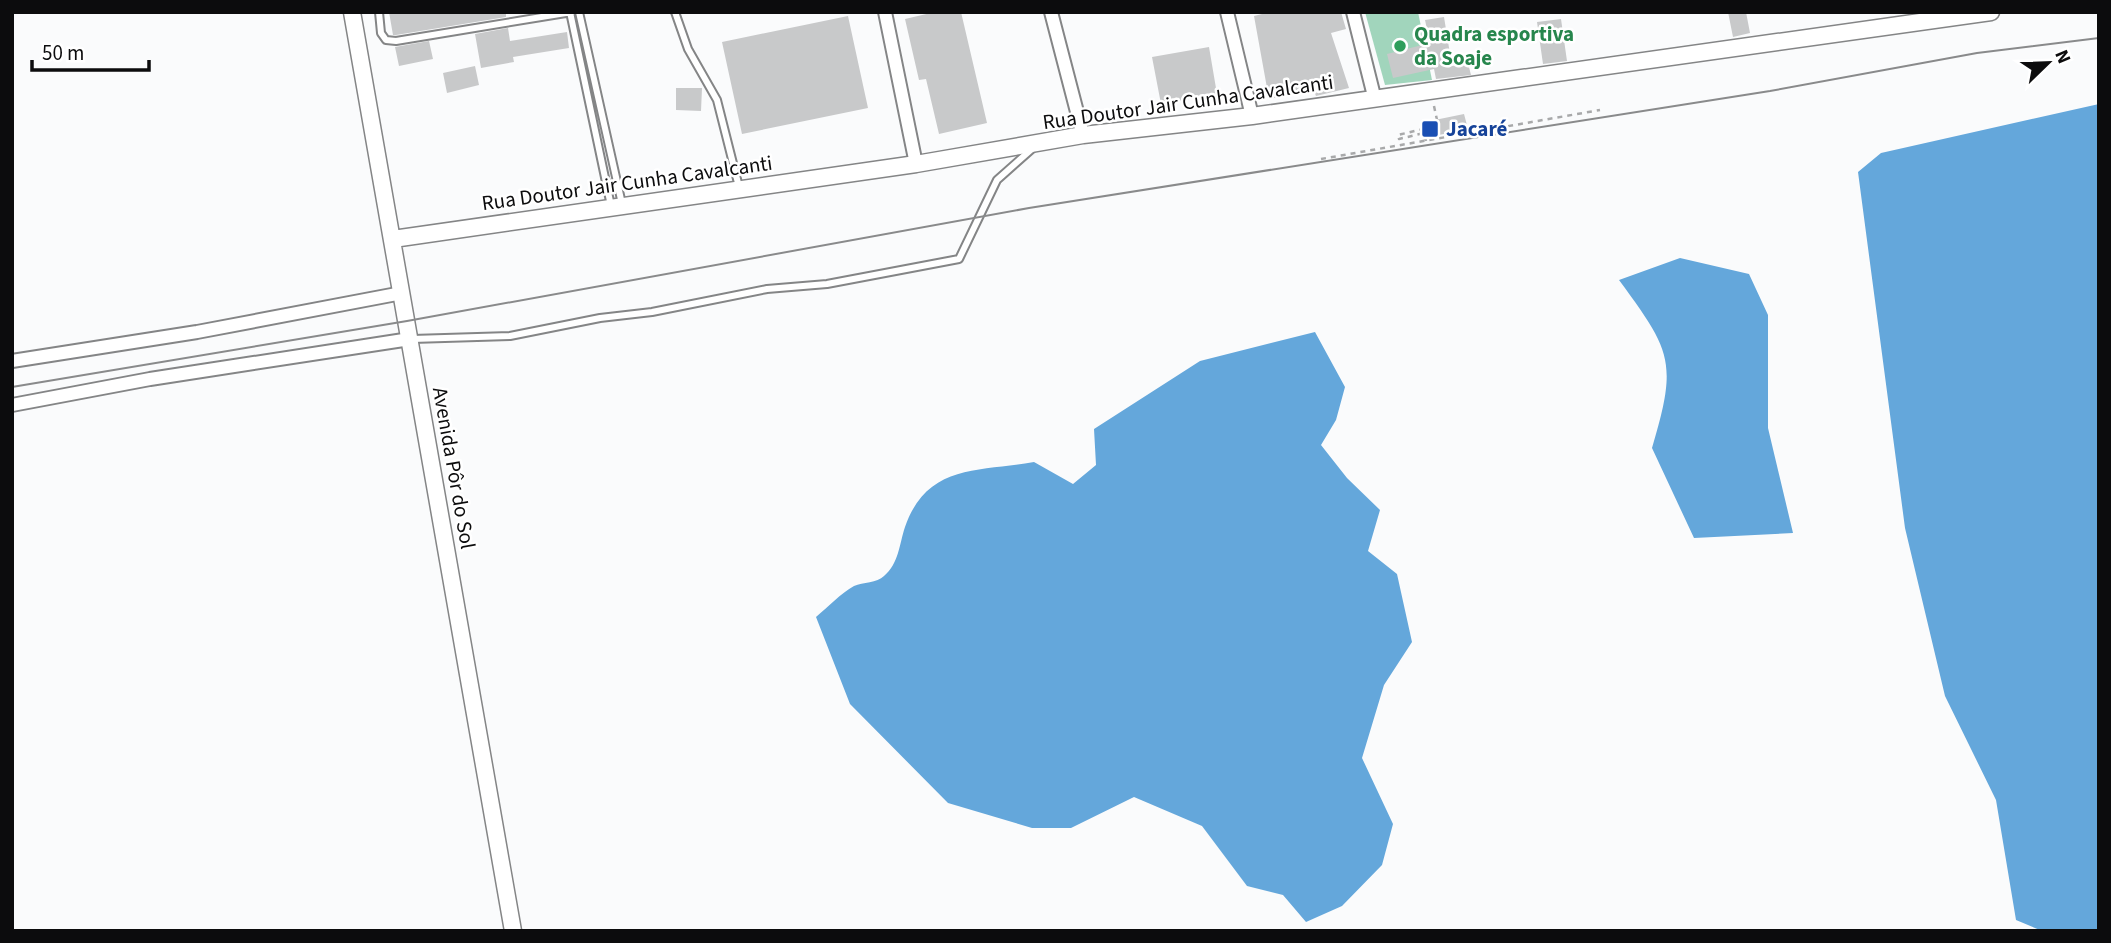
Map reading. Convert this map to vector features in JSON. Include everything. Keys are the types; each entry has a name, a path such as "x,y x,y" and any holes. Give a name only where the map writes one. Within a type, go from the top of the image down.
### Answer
{"street":[{"name":"Avenida Pôr do Sol","path":"352,12 513,931"},
{"path":"885,12 916,164"},
{"path":"1051,12 1083,135"},
{"path":"1227,12 1252,116"},
{"path":"1353,12 1374,96"},
{"name":"Rua Doutor Jair Cunha Cavalcanti","path":"393,239 739,187 916,164 1083,135 1252,116 1374,96 1991,12"},
{"path":"12,361 197,332 402,293"},
{"path":"12,405 150,379 410,339"}],"lane":[{"path":"379,12 381,33 386,40 396,41 571,12 616,205"},
{"path":"579,12 616,205"},
{"path":"675,12 688,49 717,100 739,187"},
{"path":"410,339 510,336 767,289 828,284 959,259 998,180 1038,144"}],"path":[{"path":"1321,159 1600,110"},
{"path":"1426,141 1424,133 1399,139 1398,135 1427,128"}],"green space":[{"name":"Quadra esportiva da Soaje","path":"1365,12 1418,12 1432,80 1385,85"}],"water":[{"path":"2099,104 2099,931 2042,931 2016,920 1996,800 1945,696 1905,528 1858,172 1881,153"},
{"path":"1680,258 1749,274 1768,315 1768,428 1793,533 1694,538 1652,448 1665,395 1665,358 1650,324 1619,280"},
{"path":"1315,332 1345,387 1336,420 1321,445 1347,478 1380,510 1368,551 1397,574 1412,642 1384,685 1362,758 1393,824 1382,865 1342,906 1306,922 1283,895 1247,886 1202,826 1134,797 1071,828 1032,828 948,803 850,704 816,617 849,589 878,580 889,571 896,560 905,527 915,506 927,491 941,481 975,470 1034,462 1073,484 1096,465 1094,429 1200,361"}],"building":[{"path":"389,12 506,12 506,17 393,35"},
{"path":"935,12 961,12 987,123 939,134 926,79 919,80 905,19"},
{"path":"1270,12 1341,12 1346,29 1331,33 1349,88 1316,96 1314,91 1269,99 1254,16"},
{"path":"1728,12 1746,12 1750,33 1733,37"},
{"path":"848,16 868,108 742,134 722,42"},
{"path":"1444,17 1452,66 1468,63 1471,75 1436,79 1434,69 1393,78 1387,54 1430,43 1425,20"},
{"path":"1561,19 1567,61 1543,64 1537,22"},
{"path":"508,28 510,41 567,32 569,48 513,57 514,62 481,68 475,34"},
{"path":"429,41 433,59 399,66 395,47"},
{"path":"1209,47 1217,94 1161,104 1152,57"},
{"path":"475,66 479,85 447,93 443,73"},
{"path":"676,88 702,88 701,111 676,110"},
{"path":"1464,114 1468,129 1429,137 1425,122"}],"tram line":[{"path":"12,387 407,321 1029,208 1770,91 1977,53 2099,38"}],"place":[{"name":"Quadra esportiva da Soaje","path":"1400,46"},
{"name":"Jacaré","path":"1430,129"}]}
